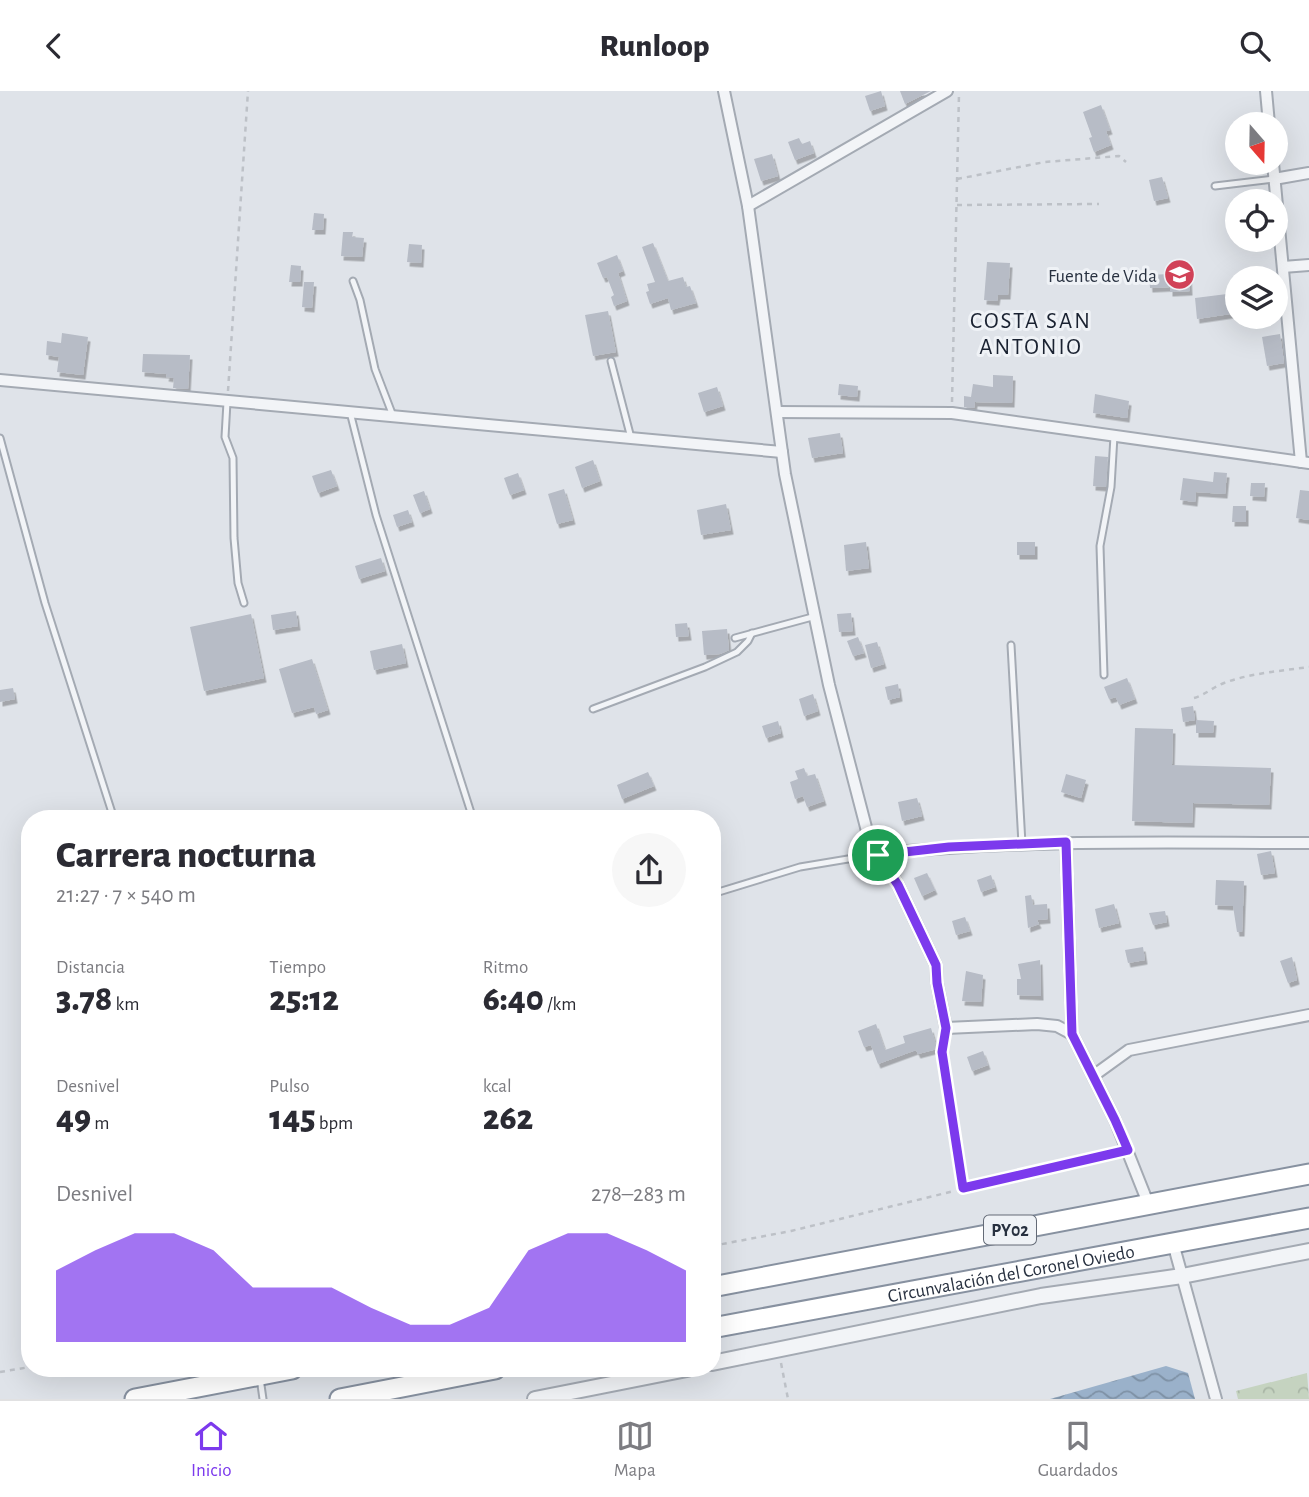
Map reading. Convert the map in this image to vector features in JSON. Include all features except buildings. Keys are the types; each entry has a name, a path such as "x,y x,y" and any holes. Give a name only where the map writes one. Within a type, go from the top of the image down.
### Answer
{"highway":[{"name":"PY02","path":"721,1285 1309,1174"},
{"name":"Circunvalación del Coronel Oviedo","path":"721,1326 1309,1218"},
{"path":"135,1399 236,1377"},
{"path":"340,1399 454,1377"}],"street":[{"path":"724,91 748,205 782,452 829,685 868,835 898,885 936,965 946,1028 1037,1024 1057,1026 1072,1034"},
{"path":"748,205 947,91"},
{"path":"1266,91 1268,112"},
{"path":"1274,179 1309,173"},
{"path":"1274,175 1283,266"},
{"path":"1288,267 1309,265"},
{"path":"777,412 952,413 1305,463 1288,312"},
{"path":"0,380 782,452"},
{"path":"878,855 949,847 1066,842 1309,843"},
{"path":"1066,842 1072,1034 1115,1120 1148,1203"},
{"path":"1093,1076 1129,1050 1309,1015"},
{"path":"1173,1243 1216,1399"},
{"path":"721,1361 1041,1296 1182,1276 1309,1251"},
{"path":"535,1399 646,1377"}],"lane":[{"path":"1214,185 1274,179"},
{"path":"353,281 360,300 375,369 393,416"},
{"path":"611,361 631,438"},
{"path":"227,401 225,437 233,458 234,538 238,583 243,603"},
{"path":"350,412 376,515 470,810"},
{"path":"1104,675 1100,546 1111,487 1114,436"},
{"path":"0,438 45,603 111,810"},
{"path":"735,638 816,616"},
{"path":"593,709 705,667 737,652 752,633"},
{"path":"1011,645 1022,844"},
{"path":"721,891 800,867 878,855"},
{"path":"946,1028 942,1052 963,1188"},
{"path":"260,1377 263,1399"}],"path":[{"path":"227,401 248,91"},
{"path":"952,413 959,91"},
{"path":"957,179 1045,162 1119,156 1126,162"},
{"path":"957,205 1099,204"},
{"path":"1194,698 1222,683 1252,675 1309,667"},
{"path":"721,1244 791,1231 1128,1150"},
{"path":"778,1350 788,1399"},
{"path":"0,1372 21,1368"}],"green space":[{"path":"1307,1373 1309,1399 1238,1399 1236,1391"}],"water":[{"path":"1166,1366 1188,1373 1195,1399 1050,1399"}],"place":[{"name":"Fuente de Vida","path":"1180,275"}],"district":[{"name":"COSTA SAN ANTONIO","path":"1031,333"}],"route":[{"path":"1066,842 1072,1034 1128,1150 963,1188 942,1052 946,1028 936,965 898,885 878,855 949,847 1066,842"}]}
